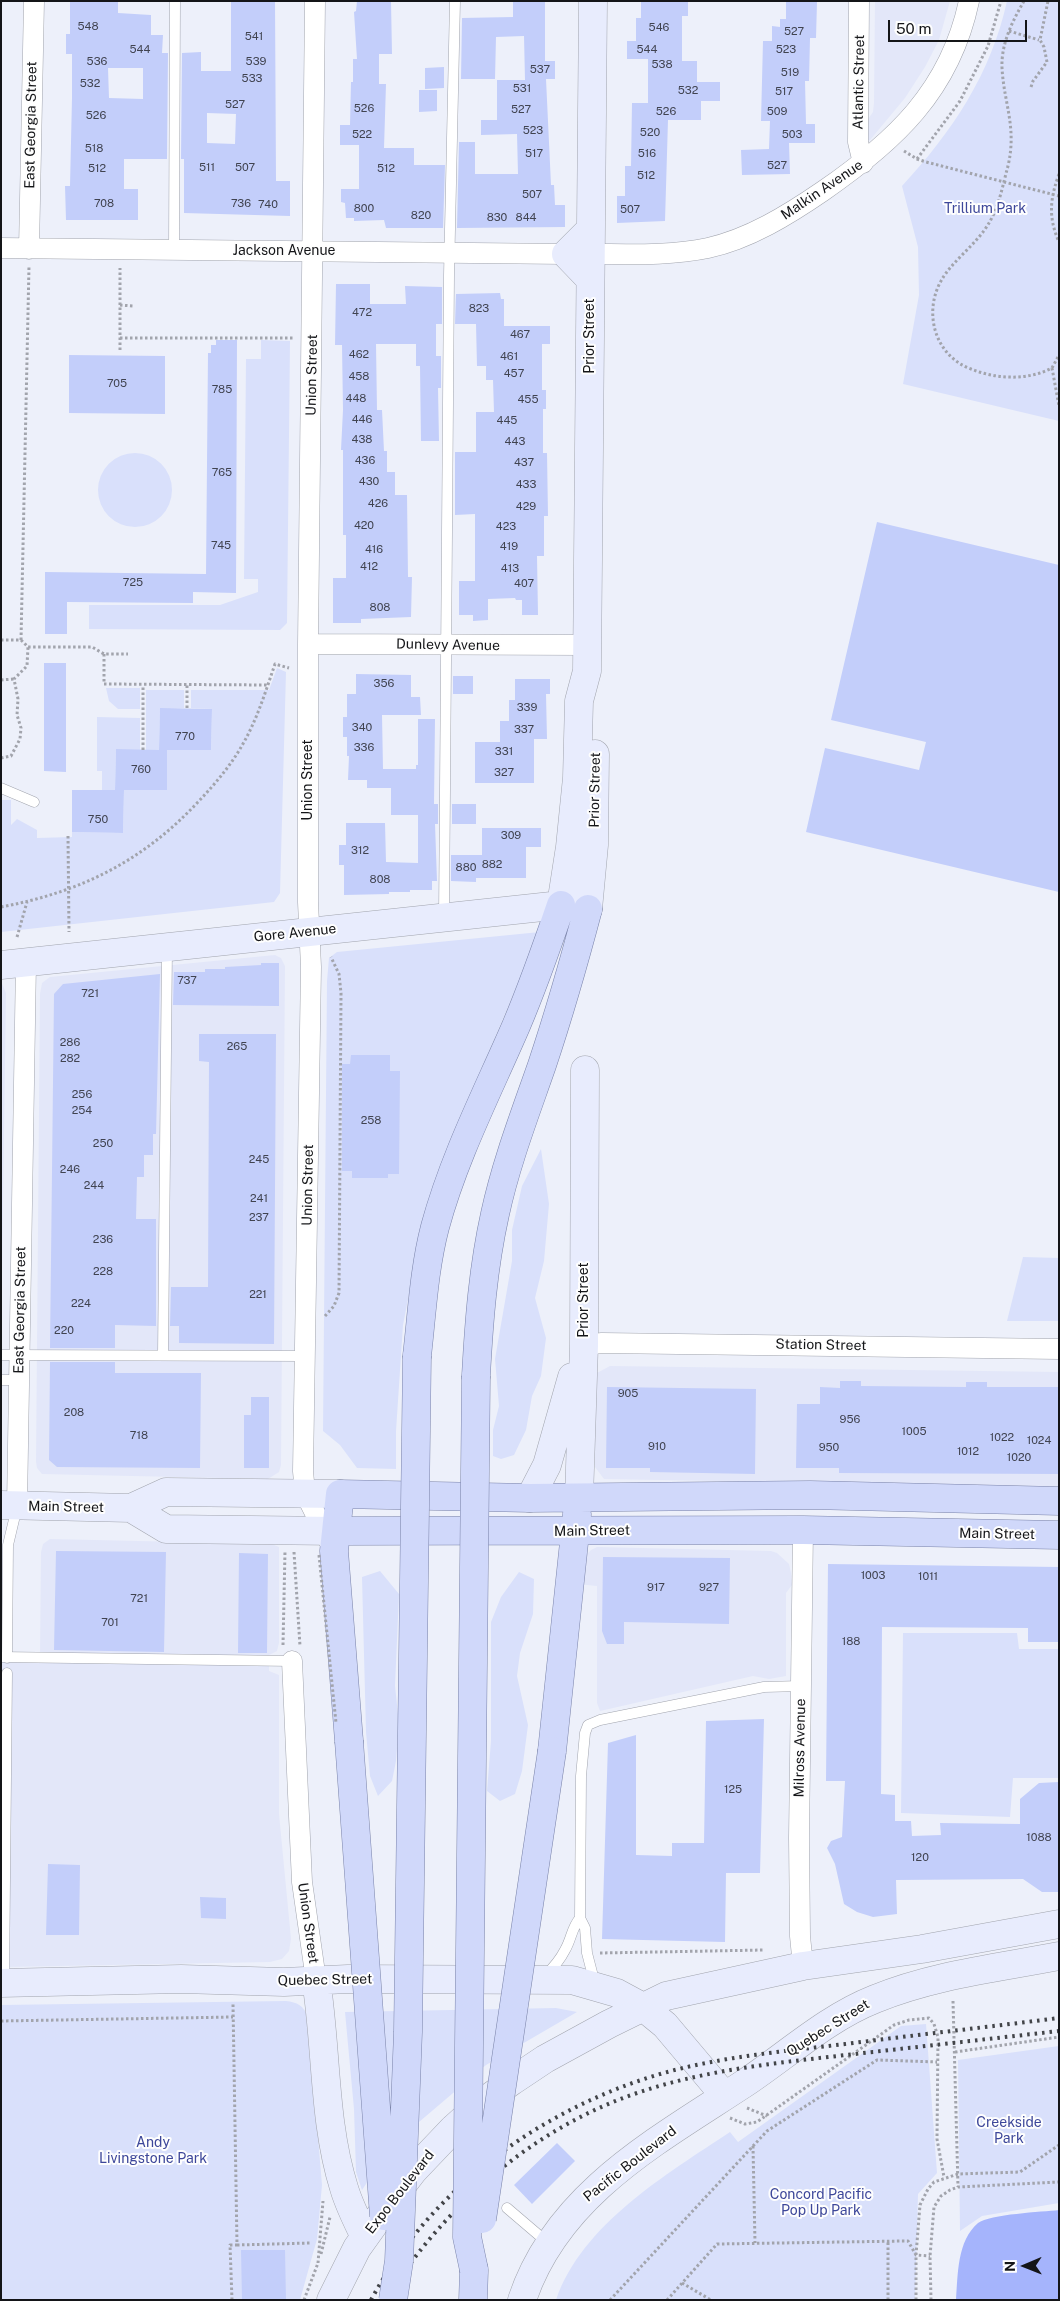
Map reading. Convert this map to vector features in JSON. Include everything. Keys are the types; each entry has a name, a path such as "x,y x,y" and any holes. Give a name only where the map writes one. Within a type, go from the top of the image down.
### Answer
{"main road":[{"name":"Prior Street","path":"588,909 594,845 596,698 588,658 584,254 593,1"},
{"name":"Prior Street","path":"560,904 570,846 576,788 579,701 588,658"},
{"name":"Gore Avenue","path":"14,964 560,904 588,909"},
{"path":"393,2300 399,2261 408,2032 417,1356 424,1288 433,1237 450,1181 470,1129 537,975 560,904"},
{"path":"473,2300 474,2270 467,2237 476,1376 480,1309 495,1212 510,1159 559,1012 588,909"},
{"name":"Prior Street","path":"474,2270 552,1751 579,1498 584,1345 585,1070"},
{"path":"530,1498 547,1464 577,1357 584,1345"},
{"name":"Main Street","path":"9,1506 131,1508 166,1492 530,1498 810,1495 1059,1501"},
{"path":"340,1494 333,1542 383,2180 387,2300"},
{"name":"Main Street","path":"131,1508 166,1529 333,1542 575,1531 803,1530 1059,1535"},
{"path":"643,2007 666,1996 802,1966 922,1949 1059,1924"},
{"name":"Quebec Street","path":"3,1983 181,1979 284,1982 316,1980 572,1980 595,1985 617,1993 643,2007 665,2025 735,2108 823,2028 872,2000 912,1986 954,1975 1059,1956"},
{"name":"Union Street","path":"316,1980 328,2108 337,2161 347,2198 365,2237"},
{"name":"Expo Boulevard","path":"331,2300 357,2248 414,2170 453,2129 482,2102 545,2060 643,2007"},
{"name":"Pacific Boulevard","path":"522,2300 536,2264 548,2244 580,2203 618,2170 700,2110 735,2108"}],"street":[{"name":"East Georgia Street","path":"29,257 34,1"},
{"name":"Union Street","path":"315,1 308,644 309,931 311,966 303,1471 305,1493 333,1542"},
{"name":"Atlantic Street","path":"859,1 858,142 864,163"},
{"name":"Malkin Avenue","path":"584,254 684,252 730,242 781,218 864,163 892,138 919,108 937,84 956,44 969,1"},
{"name":"Jackson Avenue","path":"1,248 29,257 174,251 584,254"},
{"name":"Dunlevy Avenue","path":"308,644 447,646 588,658"},
{"name":"East Georgia Street","path":"9,1506 14,964"},
{"name":"Station Street","path":"584,1345 602,1343 1059,1348"},
{"name":"Milross Avenue","path":"802,1966 800,1936 803,1530"},
{"name":"Union Street","path":"288,1661 302,1882 316,1980"}],"lane":[{"path":"174,251 175,1"},
{"path":"444,917 450,252 455,1"},
{"path":"1,788 34,802"},
{"path":"163,1355 167,947"},
{"path":"10,1355 305,1356"},
{"name":"East Georgia Street","path":"4,1658 9,1506"},
{"path":"4,1658 288,1661"},
{"path":"3,1983 7,1673"},
{"path":"595,1985 587,1953 585,1928 580,1918 581,1776 585,1733 588,1725 600,1720 764,1687 801,1686"},
{"path":"542,1979 556,1965 566,1949 572,1928 580,1918"},
{"path":"507,2208 548,2244"}],"path":[{"path":"917,159 960,101 988,46 1001,1"},
{"path":"1024,1 1009,31 1003,50 1002,68 1012,131 1004,180 990,223 941,280 934,300 933,323 940,344 952,358 964,367 983,374 1020,377 1052,368"},
{"path":"1031,87 1033,80 1047,62 1044,47 1040,40 1048,1"},
{"path":"1009,31 1040,40"},
{"path":"903,150 917,159 1004,180 1059,196"},
{"path":"1059,174 1052,194 1050,215 1059,242"},
{"path":"21,640 29,257"},
{"path":"120,267 120,350"},
{"path":"120,305 133,306"},
{"path":"120,338 294,338"},
{"path":"1059,355 1052,368 1059,406"},
{"path":"1,640 21,640 28,647 92,647 104,654 128,654"},
{"path":"1,680 14,679 27,666 28,647"},
{"path":"104,654 104,684 268,685"},
{"path":"1,907 27,902 68,890 107,874 142,853 175,826 227,769 258,714 275,664 289,668"},
{"path":"1,758 11,756 20,740 21,728 17,715 18,699 14,679"},
{"path":"143,750 144,684"},
{"path":"187,685 187,708"},
{"path":"68,836 69,932"},
{"path":"16,937 27,902"},
{"path":"321,1310 321,1320 334,1306 339,1293 341,993 339,974 330,954 325,961"},
{"path":"285,1550 288,1661"},
{"path":"600,1953 767,1950"},
{"path":"953,2001 958,2187"},
{"path":"233,2004 238,2245"},
{"path":"1,2021 234,2017"},
{"path":"735,2108 745,2124 757,2122 894,2026 909,2020 929,2018 934,2024 938,2038 937,2139 944,2177"},
{"path":"955,2052 1059,2038"},
{"path":"610,2300 767,2131 877,2060 937,2062"},
{"path":"735,2108 767,2116"},
{"path":"916,2300 916,2255 920,2205 934,2182 944,2177 958,2174 1020,2172 1059,2145"},
{"path":"753,2146 755,2243"},
{"path":"930,2300 930,2256 934,2207 941,2196 958,2187 1059,2182"},
{"path":"304,2300 318,2263 331,2214"},
{"path":"888,2241 888,2300"},
{"path":"675,2300 668,2298 717,2244 908,2241 916,2255"},
{"path":"232,2300 230,2245 310,2243"},
{"path":"916,2255 930,2256"},
{"path":"682,2283 711,2300"}],"shaded area":[{"path":"875,1 950,1 939,40 925,67 905,98 870,140 866,140 866,122 873,112 874,103"},
{"path":"275,955 281,958 285,966 281,1465 279,1472 268,1479 42,1474 37,1468 36,1462 40,994 42,983 50,977"},
{"path":"1,981 6,993 1,1345"},
{"path":"610,1366 1059,1372 1059,1487 604,1479 595,1467 595,1381 597,1373"},
{"path":"50,1539 272,1544 279,1547 279,1643 277,1651 269,1655 269,1671 279,1675 279,1814 291,1939 289,1951 282,1959 270,1962 5,1967 1,1957 1,1657 40,1658 41,1552 43,1544"},
{"path":"597,1547 771,1551 777,1553 789,1564 792,1585 786,1593 786,1676 769,1679 753,1676 600,1711 597,1703 597,1586 578,1584 583,1558"}],"green space":[{"name":"Trillium Park","path":"1007,1 1059,1 1059,421 903,384 919,295 918,247 902,186 937,145 967,101 991,53"},
{"path":"261,340 290,341 287,623 280,630 89,629 89,605 220,605 258,592 258,579 244,579 246,359 261,359"},
{"path":"135,453 149,456 161,464 169,476 172,490 169,504 161,516 149,524 135,527 121,524 109,516 101,504 98,490 101,476 109,464 121,456"},
{"path":"277,668 286,672 280,893 274,902 1,932 1,800 11,800 11,825 17,819 37,830 37,838 72,837 72,832 123,833 124,790 167,790 167,750 211,750 212,709 191,708 191,690 269,690"},
{"path":"106,688 140,688 140,709 118,709 109,701"},
{"path":"146,690 184,690 184,708 160,709 159,750 146,750"},
{"path":"97,717 140,718 140,750 116,750 115,790 102,790 102,771 97,771"},
{"path":"540,932 444,1157 419,1243 403,1325 396,1431 396,1469 357,1468 340,1445 323,1431 327,981 329,958 337,952"},
{"path":"541,1149 549,1204 544,1261 535,1298 546,1338 541,1376 532,1396 526,1430 514,1455 501,1459 493,1456 493,1430 499,1406 495,1359 512,1261 512,1230 522,1186"},
{"path":"1023,1257 1059,1258 1059,1321 1007,1321"},
{"path":"380,1571 399,1594 395,1686 399,1724 396,1761 392,1781 378,1796 370,1776 366,1732 362,1577"},
{"path":"519,1572 534,1579 533,1614 520,1653 517,1676 528,1725 522,1771 515,1794 500,1801 487,1791 491,1741 491,1622 501,1597"},
{"path":"903,1633 1017,1633 1019,1649 1059,1649 1059,1778 1013,1778 1010,1817 901,1813"},
{"name":"Andy Livingstone Park","path":"286,2001 300,2005 308,2017 322,2185 317,2239 300,2300 1,2300 1,2005"},
{"path":"556,2008 577,2012 486,2065 392,2145 362,2190 356,2172 354,2109 345,2012"},
{"name":"Concord Pacific Pop Up Park","path":"926,2024 937,2173 918,2194 915,2300 556,2300 568,2273 585,2248 629,2203 654,2184 730,2132 738,2142 901,2026"},
{"name":"Creekside Park","path":"1059,2046 1059,2203 982,2216 960,2231 958,2060"}],"water":[{"path":"1059,2210 1059,2300 956,2300 958,2269 962,2248 971,2230 978,2223 1004,2215"}],"building":[{"path":"70,1 118,1 118,13 151,15 151,35 163,35 162,53 168,53 167,159 124,159 124,189 138,189 138,220 66,220 65,186 70,186 72,54 66,54 66,34 70,34","holes":["108,68 143,68 143,99 109,98"]},
{"path":"231,1 275,1 276,181 290,181 290,216 184,213 184,159 181,159 182,53 201,52 201,71 231,71","holes":["207,113 236,114 235,144 207,143"]},
{"path":"357,1 391,1 392,54 379,54 379,84 386,84 384,148 414,148 414,165 445,165 443,228 386,228 384,220 354,221 354,218 346,218 345,203 341,202 341,189 359,189 359,145 340,145 340,125 350,125 353,59 357,59 354,12 356,11"},
{"path":"513,1 545,1 545,61 555,61 555,79 546,79 551,185 554,185 555,205 565,205 565,227 457,228 459,142 475,142 475,174 518,174 517,134 481,135 481,120 497,120 497,80 525,80 524,36 496,37 495,79 461,79 462,18 513,17"},
{"path":"641,1 688,1 688,16 682,16 682,61 697,61 697,82 720,82 720,101 701,101 701,120 668,120 665,221 617,223 617,196 625,196 625,166 631,166 632,103 648,103 648,59 627,59 627,41 636,41 636,18 641,18"},
{"path":"786,2 817,2 816,38 810,38 809,81 805,81 806,124 815,124 815,143 789,143 790,174 742,175 741,150 769,149 770,121 761,121 763,41 772,41 772,26 780,27 780,19 786,19"},
{"path":"444,67 444,88 425,89 425,68"},
{"path":"419,90 437,90 437,111 419,112"},
{"path":"336,284 370,284 370,304 406,304 405,286 442,287 442,324 436,324 436,356 441,356 441,388 438,388 439,441 421,441 420,366 416,366 416,344 376,344 377,410 382,410 384,451 387,451 387,472 395,472 395,495 407,495 408,577 412,577 411,617 361,619 361,623 333,623 333,578 346,578 346,535 343,535 343,450 341,450 343,410 342,345 335,345"},
{"path":"500,293 501,299 504,299 504,326 550,326 550,344 542,344 542,390 546,390 546,409 543,409 543,453 547,453 548,516 544,516 544,556 537,556 538,615 522,615 522,600 516,600 515,598 488,599 488,620 473,621 473,615 459,615 459,581 475,581 475,514 455,515 455,452 476,452 476,412 494,412 493,380 486,380 486,366 477,366 476,324 455,324 456,294"},
{"path":"216,340 237,340 236,593 193,592 193,603 67,602 67,634 45,634 45,572 206,574 208,353 211,353 211,345 216,345"},
{"path":"69,355 165,356 165,414 69,413"},
{"path":"877,522 1059,565 1059,892 806,832 825,748 919,770 926,742 831,720"},
{"path":"44,663 66,663 66,772 44,771"},
{"path":"356,674 411,675 411,697 420,697 421,715 382,715 383,769 416,769 416,765 418,765 418,719 435,719 434,804 438,804 438,824 435,824 437,881 432,881 432,890 410,890 410,892 389,892 389,894 344,895 344,865 339,865 339,845 346,845 346,823 385,823 386,862 418,863 418,815 391,815 391,788 367,788 367,780 348,780 349,756 347,756 347,737 343,737 343,717 347,717 347,694 356,694"},
{"path":"453,676 473,676 473,694 453,694"},
{"path":"515,679 550,679 550,694 546,694 547,739 534,739 534,783 475,783 475,742 500,742 500,721 509,721 509,700 515,700"},
{"path":"160,708 212,709 211,750 167,750 167,790 115,790 116,749 159,750"},
{"path":"72,790 124,790 123,833 72,832"},
{"path":"452,804 476,804 476,824 452,824"},
{"path":"482,828 541,828 541,847 526,847 526,878 476,878 476,882 451,881 451,855 482,855"},
{"path":"261,963 279,963 279,1006 173,1005 174,972 205,972 205,969 225,969 225,967 261,965"},
{"path":"160,974 156,1134 153,1134 153,1155 144,1155 144,1177 137,1177 136,1219 156,1219 156,1326 115,1325 115,1348 50,1348 54,994 63,984"},
{"path":"199,1034 276,1034 274,1344 179,1343 179,1326 170,1326 171,1287 208,1287 209,1062 199,1061"},
{"path":"351,1055 390,1055 390,1071 400,1071 399,1174 388,1174 388,1178 352,1178 352,1171 342,1171 342,1064 350,1064"},
{"path":"50,1362 115,1362 115,1373 201,1373 200,1468 57,1467 49,1460"},
{"path":"840,1381 861,1381 861,1386 966,1387 966,1382 987,1382 987,1387 1059,1387 1059,1474 839,1473 839,1468 796,1468 797,1404 820,1404 820,1387 840,1388"},
{"path":"607,1387 756,1389 755,1474 650,1472 650,1468 606,1468"},
{"path":"251,1397 269,1397 269,1468 244,1468 244,1415 251,1415"},
{"path":"56,1551 166,1552 164,1652 54,1650"},
{"path":"239,1553 268,1554 267,1653 238,1653"},
{"path":"603,1557 730,1558 729,1624 624,1622 624,1644 607,1644 602,1631"},
{"path":"828,1564 1059,1567 1059,1642 1028,1642 1028,1628 882,1627 881,1794 895,1795 895,1821 911,1821 912,1836 941,1835 940,1823 1020,1824 1020,1799 1039,1783 1059,1782 1059,1892 1042,1892 1023,1879 896,1880 897,1914 873,1917 857,1912 844,1904 835,1864 827,1848 831,1841 842,1837 845,1781 826,1781"},
{"path":"764,1719 760,1873 726,1873 725,1942 602,1939 608,1743 636,1735 636,1855 672,1856 672,1843 704,1843 706,1721"},
{"path":"48,1864 80,1865 79,1935 46,1935"},
{"path":"200,1897 226,1898 226,1919 201,1918"},
{"path":"557,2143 575,2161 532,2204 514,2185"},
{"path":"241,2250 285,2250 286,2300 242,2300"}],"railway":[{"path":"371,2300 396,2259 426,2221 460,2186 498,2155 538,2128 581,2105 625,2086 671,2071 736,2058 1059,2018"},
{"path":"385,2300 408,2266 434,2233 493,2175 561,2127 598,2108 662,2085 740,2068 1059,2031"}]}
